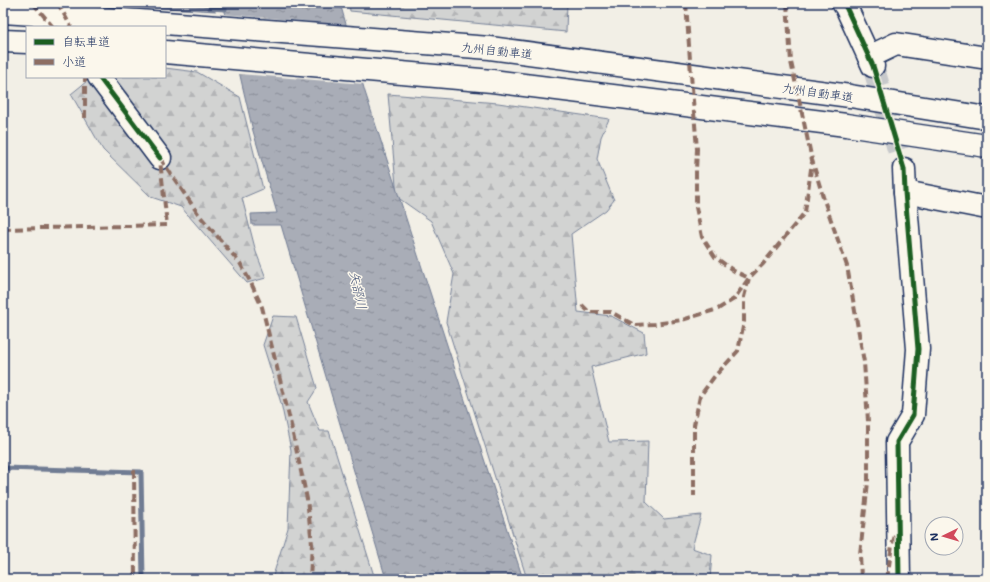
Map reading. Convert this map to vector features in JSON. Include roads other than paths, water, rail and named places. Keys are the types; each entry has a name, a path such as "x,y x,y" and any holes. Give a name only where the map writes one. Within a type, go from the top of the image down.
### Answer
{"main road":[{"path":"845,4 871,62 896,44 987,58"},
{"name":"九州自動車道","path":"3,12 490,48 850,96 987,118"},
{"path":"3,41 26,42"},
{"path":"166,52 492,81 846,125 987,146"},
{"path":"100,78 160,158"},
{"path":"899,579 897,442 913,415 918,349 904,169"},
{"path":"905,192 987,208"}],"water":[{"path":"83,3 139,3 216,7 216,11"},
{"name":"矢部川","path":"223,3 340,3 365,92 523,579 386,579 281,225 252,225 251,214 277,213 253,131"}],"waterway":[{"path":"210,8 225,9"},
{"path":"3,468 141,472 143,579"}],"tunnel":[{"path":"873,66 904,169"}]}
